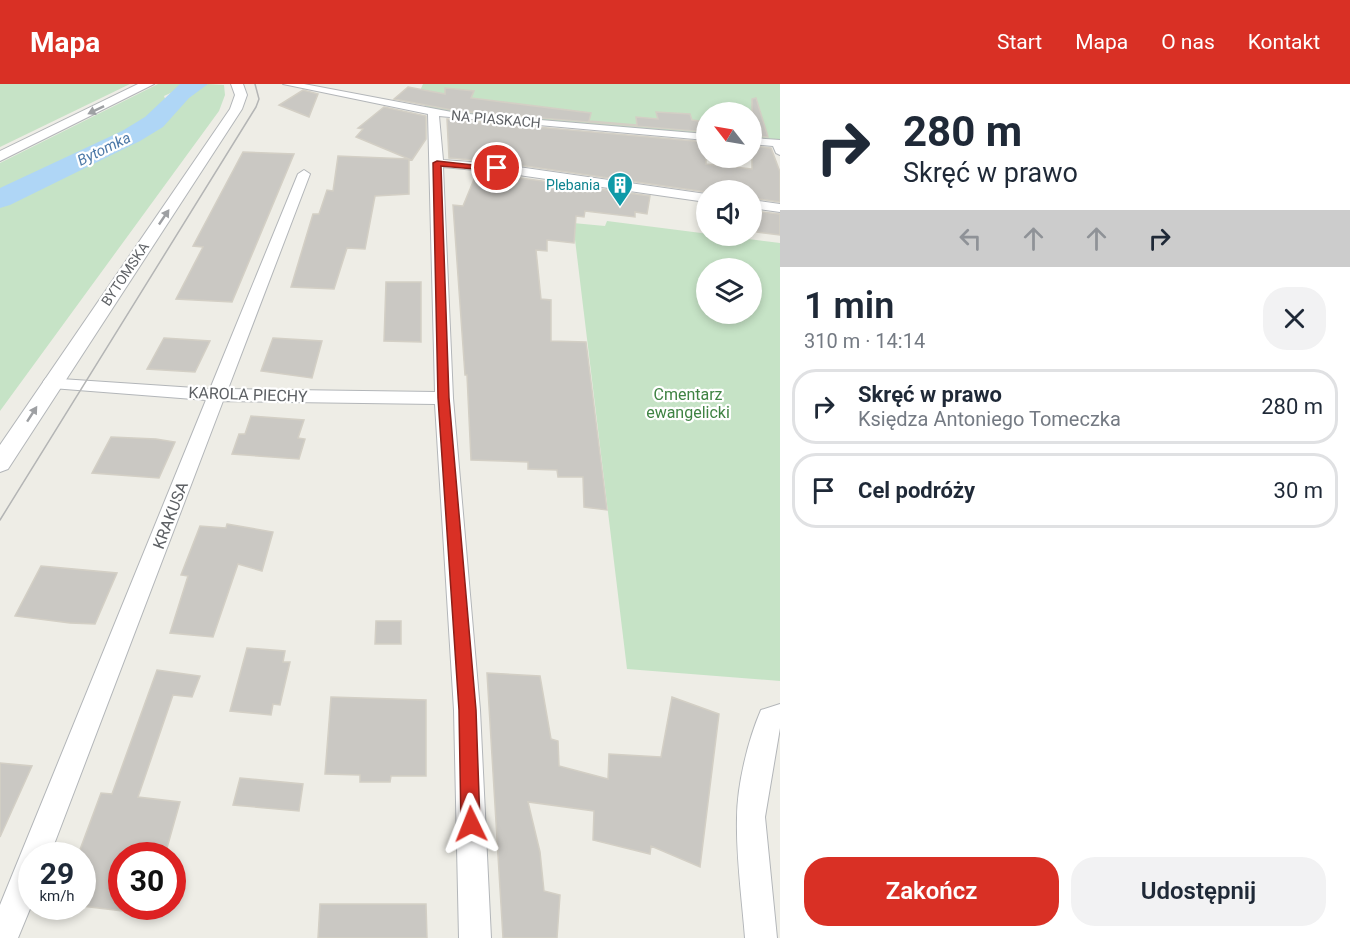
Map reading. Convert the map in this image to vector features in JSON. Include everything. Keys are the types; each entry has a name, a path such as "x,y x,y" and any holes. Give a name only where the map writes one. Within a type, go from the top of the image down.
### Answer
{"street":[{"path":"0,157 148,84"},
{"name":"BYTOMSKA","path":"0,463 236,109 241,95 237,84"},
{"name":"NA PIASKACH","path":"288,84 433,112 696,136"},
{"path":"433,112 437,163 444,398 467,710 474,938"},
{"path":"762,142 778,143 780,151"},
{"path":"437,163 497,168 696,197"},
{"name":"KRAKUSA","path":"40,842 140,593 215,394 304,174"},
{"path":"762,205 780,208"},
{"name":"KAROLA PIECHY","path":"52,382 215,394 444,398"},
{"path":"761,938 751,817 763,738 771,718 780,716"},
{"path":"2,938 18,899"}],"green space":[{"path":"0,84 130,84 0,147"},
{"path":"158,84 190,84 164,96 167,104 133,132 89,156 0,195 0,163"},
{"path":"208,84 224,85 225,95 219,111 0,411 0,205 144,137 169,119 185,93"},
{"path":"423,84 780,84 780,154 774,142 762,141 762,102 696,102 696,135 438,114 416,100"},
{"name":"Cmentarz ewangelicki","path":"607,221 696,232 696,246 762,246 762,241 780,243 780,681 627,669 573,223 605,226"}],"building":[{"path":"408,87 445,94 445,88 474,91 471,98 591,113 589,121 637,125 636,117 658,119 656,112 690,114 692,120 696,121 696,131 457,111 394,99"},
{"path":"303,90 318,94 309,117 279,105"},
{"path":"384,107 426,116 426,139 412,160 356,137 363,129 358,128"},
{"path":"762,118 768,137 762,137"},
{"path":"447,119 696,141 696,168 762,168 762,147 771,148 780,172 780,202 762,199 762,180 696,180 696,191 497,162 449,158"},
{"path":"243,152 294,154 232,302 176,299 203,247 193,246"},
{"path":"338,156 409,159 409,194 375,196 365,249 347,248 334,289 291,287 313,214 319,214 327,190 333,191"},
{"path":"477,172 650,196 647,214 635,212 635,217 585,211 584,217 576,216 574,243 547,240 547,251 536,250 541,299 551,300 551,341 586,342 607,510 584,507 583,477 558,477 557,470 528,469 528,462 471,460 467,375 465,375 453,205 463,206"},
{"path":"762,212 780,214 780,235 762,233"},
{"path":"386,282 421,282 421,342 384,341"},
{"path":"164,338 210,341 195,372 147,369"},
{"path":"273,338 322,341 312,378 261,371"},
{"path":"251,416 304,420 298,438 305,439 299,459 232,454 239,434 245,434"},
{"path":"111,437 175,442 159,478 92,473"},
{"path":"227,524 273,532 262,571 238,564 213,637 170,633 188,576 181,575 200,526 226,528"},
{"path":"41,566 117,573 95,624 15,616"},
{"path":"376,621 401,621 401,644 375,644"},
{"path":"247,648 285,651 283,662 290,662 280,705 273,704 271,715 230,711"},
{"path":"157,670 200,676 192,697 173,695 138,797 180,802 169,842 108,842 108,909 96,908 96,842 83,842 101,793 112,794"},
{"path":"487,673 540,676 551,739 558,741 559,766 608,779 609,754 661,757 672,697 719,714 700,867 651,846 650,854 593,840 594,811 528,802 540,852 544,891 560,895 557,938 503,938"},
{"path":"331,697 426,700 426,776 391,776 390,782 360,782 360,775 325,774"},
{"path":"0,763 32,766 0,837"},
{"path":"240,778 303,784 299,811 233,805"},
{"path":"320,904 426,904 427,938 318,938"}],"waterway":[{"name":"Bytomka","path":"0,199 131,136 154,122 181,93 197,84"}],"tram line":[{"path":"0,520 256,107 259,99 255,84"}],"place":[{"name":"Plebania","path":"620,208"}],"route":[{"path":"471,824 467,710 444,398 437,163 497,168"}]}
